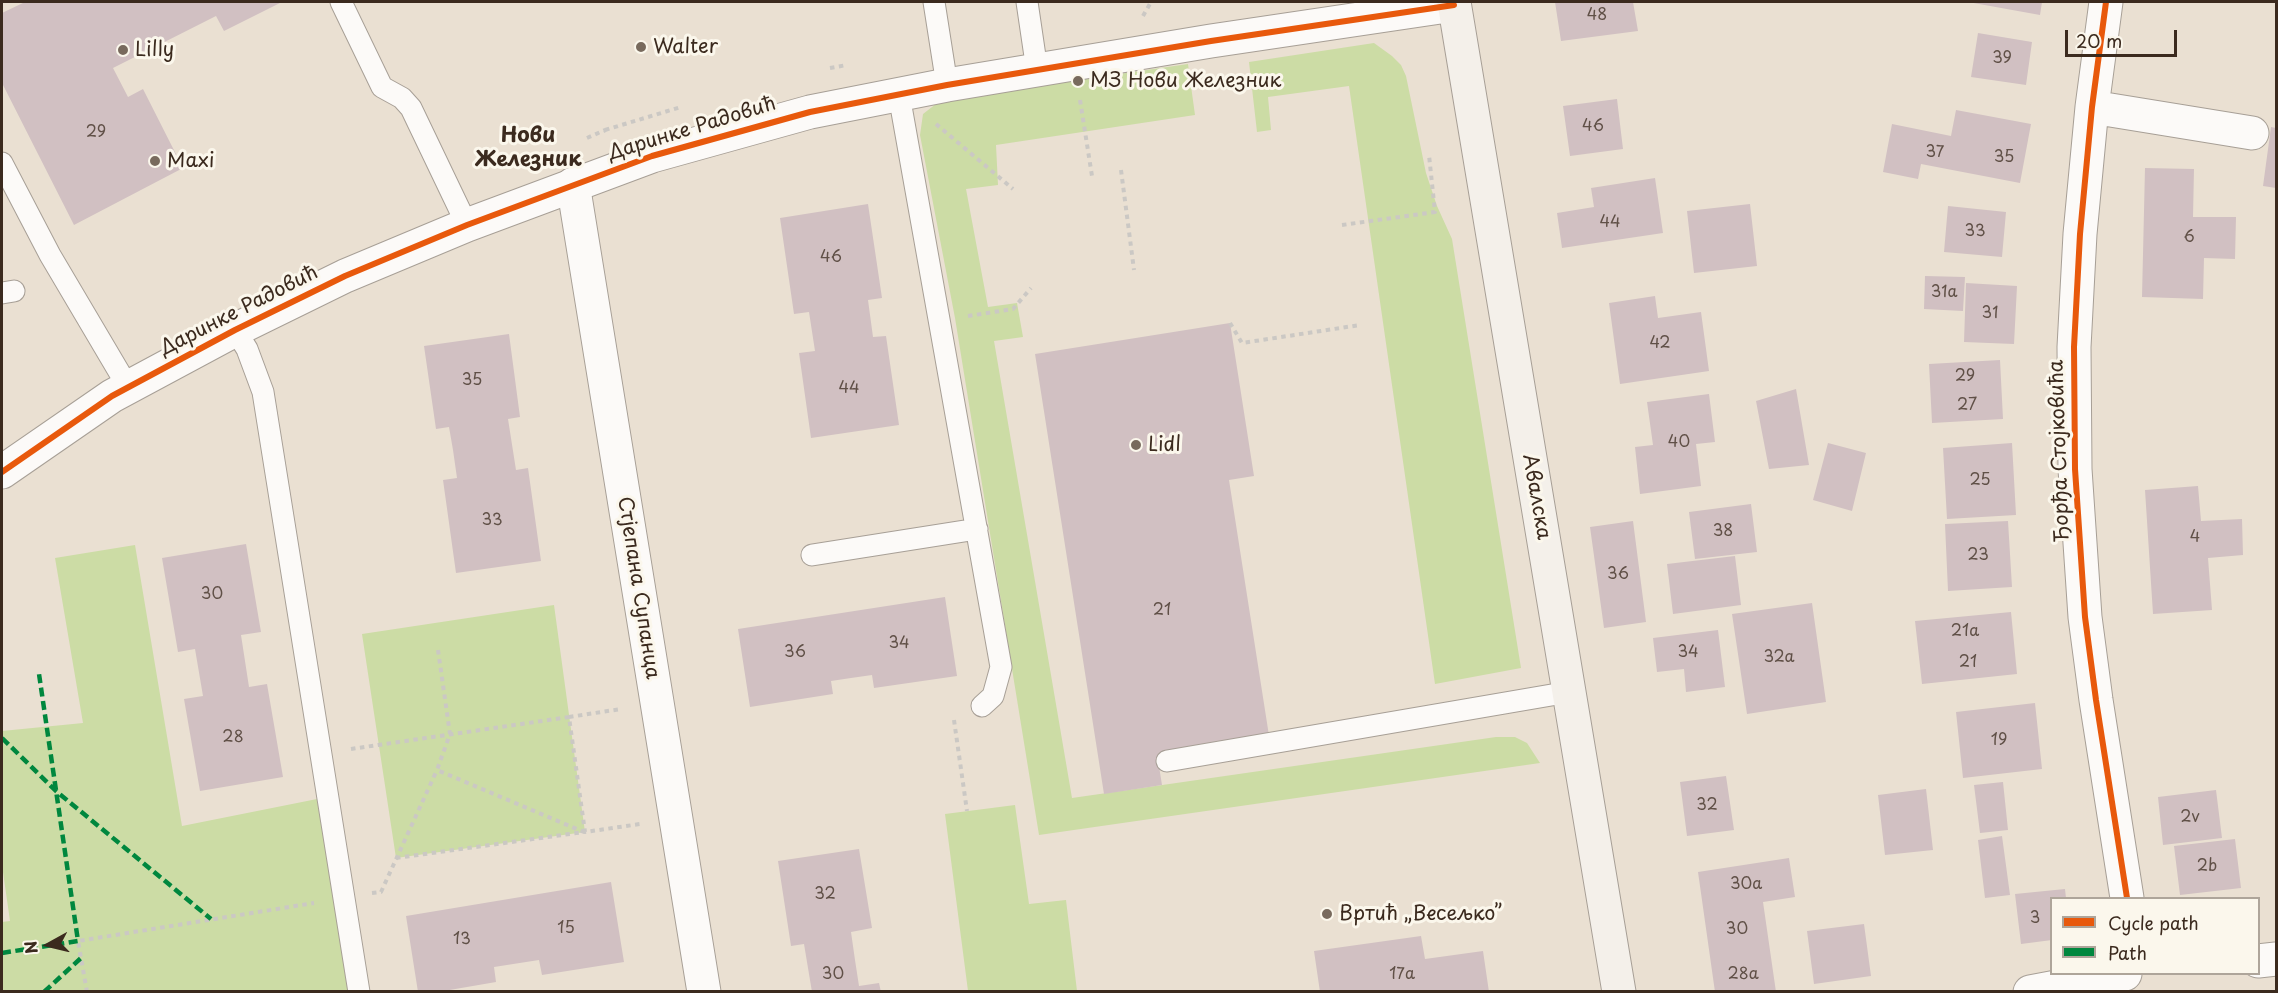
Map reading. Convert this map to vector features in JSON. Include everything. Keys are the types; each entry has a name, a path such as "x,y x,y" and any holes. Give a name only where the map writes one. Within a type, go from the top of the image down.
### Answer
{"main road":[{"name":"Авалска","path":"1454,3 1619,992"}],"street":[{"name":"Ђорђа Стојковића","path":"2106,2 2092,107 2080,234 2074,347 2075,469 2085,617 2127,897"},
{"name":"Даринке Радовић","path":"2,472 128,387 235,330 345,276 467,225 652,156 727,133 810,112 902,106 947,85 1454,3"},
{"path":"2092,107 2252,133"},
{"name":"Стјепана Супанца","path":"573,184 704,992"},
{"path":"2260,961 2277,959"},
{"path":"2030,992 2120,975"},
{"path":"2139,975 2142,992"}],"lane":[{"path":"341,2 382,87 402,98 411,108 467,225"},
{"path":"934,2 947,85"},
{"path":"1027,2 1037,70"},
{"path":"902,106 1001,667 993,696 982,706"},
{"path":"2,163 50,255 128,387"},
{"name":"Даринке Радовић","path":"235,330 247,350 263,392 359,992"},
{"path":"812,555 977,529"},
{"path":"1167,761 1569,692"}],"path":[{"path":"1143,17 1151,2"},
{"path":"1079,93 1092,176"},
{"path":"902,106 923,114 1013,189"},
{"path":"1342,225 1435,212 1429,155"},
{"path":"1120,170 1134,270"},
{"path":"940,320 1013,309 1031,288"},
{"path":"1230,323 1242,343 1360,325"},
{"path":"87,992 78,941 381,892 437,770 450,734 438,650"},
{"path":"321,753 627,708"},
{"path":"952,710 967,811"},
{"path":"569,717 585,832"},
{"path":"437,770 585,832"},
{"path":"396,858 645,824"}],"green space":[{"path":"1374,43 1401,65 1406,76 1426,173 1437,206 1452,239 1521,668 1435,684 1349,86 1268,97 1271,130 1257,132 1249,62"},
{"path":"1188,64 1195,115 996,145 998,185 966,189 988,307 1017,303 1023,337 994,341 1072,798 1496,737 1515,737 1527,743 1540,763 1039,835 955,318 920,135 923,114 941,100"},
{"path":"135,545 182,826 317,799 350,991 2,991 2,922 10,921 2,865 2,731 83,723 55,558"},
{"path":"554,605 585,832 396,858 362,634"},
{"path":"1015,805 1029,904 1066,900 1077,991 968,991 945,814"}],"building":[{"path":"25,2 282,2 224,31 216,16 113,68 128,97 143,89 183,168 74,225 2,83 2,13"},
{"path":"1555,2 1633,2 1638,31 1561,41"},
{"path":"1968,2 2042,2 2040,15"},
{"path":"1978,33 2032,42 2026,85 1971,77"},
{"path":"1617,99 1623,149 1570,156 1563,106"},
{"path":"1956,110 2031,124 2020,183 1921,164 1918,179 1883,172 1892,124 1951,136"},
{"path":"2271,127 2276,128 2276,188 2263,186"},
{"path":"2145,168 2194,169 2193,217 2236,217 2235,259 2204,258 2203,299 2142,297"},
{"path":"1655,178 1663,233 1562,248 1557,213 1594,207 1591,188"},
{"path":"868,204 882,298 868,300 873,337 886,336 899,425 811,438 799,353 815,351 809,312 794,314 780,218"},
{"path":"1750,204 1757,266 1694,273 1687,211"},
{"path":"1948,206 2006,212 2002,257 1944,252"},
{"path":"1925,276 1965,277 1963,311 1924,309"},
{"path":"1966,283 2017,286 2014,344 1964,342"},
{"path":"1655,296 1658,318 1701,312 1709,371 1620,384 1609,303"},
{"path":"1230,323 1254,476 1229,480 1270,742 1158,760 1162,785 1104,794 1035,354"},
{"path":"509,334 520,417 508,419 516,470 528,468 541,561 456,573 443,480 457,478 449,427 436,429 424,346"},
{"path":"2000,360 2003,419 1932,423 1929,364"},
{"path":"1796,389 1809,465 1769,469 1756,401"},
{"path":"1709,394 1715,442 1696,444 1701,486 1640,494 1635,447 1653,445 1647,402"},
{"path":"1828,443 1866,453 1852,511 1813,500"},
{"path":"2012,443 2016,515 1947,519 1943,448"},
{"path":"2198,486 2201,521 2242,519 2243,555 2208,558 2212,610 2153,614 2145,490"},
{"path":"1751,504 1757,552 1695,559 1689,512"},
{"path":"1633,521 1646,622 1604,628 1590,527"},
{"path":"2008,521 2012,587 1948,591 1945,524"},
{"path":"246,544 261,632 241,635 249,687 267,684 283,777 200,791 184,699 203,696 195,649 178,652 162,558"},
{"path":"1735,556 1741,605 1673,614 1667,564"},
{"path":"945,597 957,676 874,688 872,675 851,678 831,681 833,694 750,707 738,629"},
{"path":"1812,603 1826,702 1747,714 1732,614"},
{"path":"2011,612 2017,674 1922,684 1915,621"},
{"path":"1718,630 1725,687 1686,692 1684,669 1657,672 1653,638"},
{"path":"2035,703 2042,769 1963,778 1956,712"},
{"path":"1726,776 1734,830 1687,836 1680,782"},
{"path":"2003,782 2008,830 1980,833 1974,785"},
{"path":"1926,789 1933,850 1885,855 1878,795"},
{"path":"2216,790 2222,838 2163,845 2158,797"},
{"path":"2002,836 2010,895 1985,898 1978,840"},
{"path":"2235,839 2241,888 2180,895 2174,846"},
{"path":"859,849 872,928 851,932 859,986 879,983 881,992 812,992 804,944 791,946 778,861"},
{"path":"1789,858 1795,897 1763,902 1776,992 1715,992 1698,872"},
{"path":"611,882 624,962 542,975 539,960 494,967 496,982 438,992 418,992 406,916"},
{"path":"2065,889 2066,897 2050,897 2050,940 2021,944 2015,894"},
{"path":"1864,924 1871,976 1814,984 1807,931"},
{"path":"1421,936 1425,959 1483,951 1489,992 1320,992 1314,951"}],"marked path":[{"path":"2,953 78,941 39,674"},
{"path":"2,738 56,791 211,919"},
{"path":"44,992 81,958"}],"cycle path":[{"path":"2106,2 2092,107 2080,234 2074,347 2075,469 2085,617 2127,897"},
{"path":"2,472 112,396 235,330 345,276 467,225 652,156 810,112 947,85 1211,41 1454,5"}],"place":[{"name":"Walter","path":"641,47"},
{"name":"Lilly","path":"123,50"},
{"name":"МЗ Нови Железник","path":"1078,81"},
{"name":"Maxi","path":"155,161"},
{"name":"Lidl","path":"1136,445"},
{"name":"Вртић „Весељко”","path":"1327,914"}],"district":[{"name":"Нови Железник","path":"528,148"}]}
